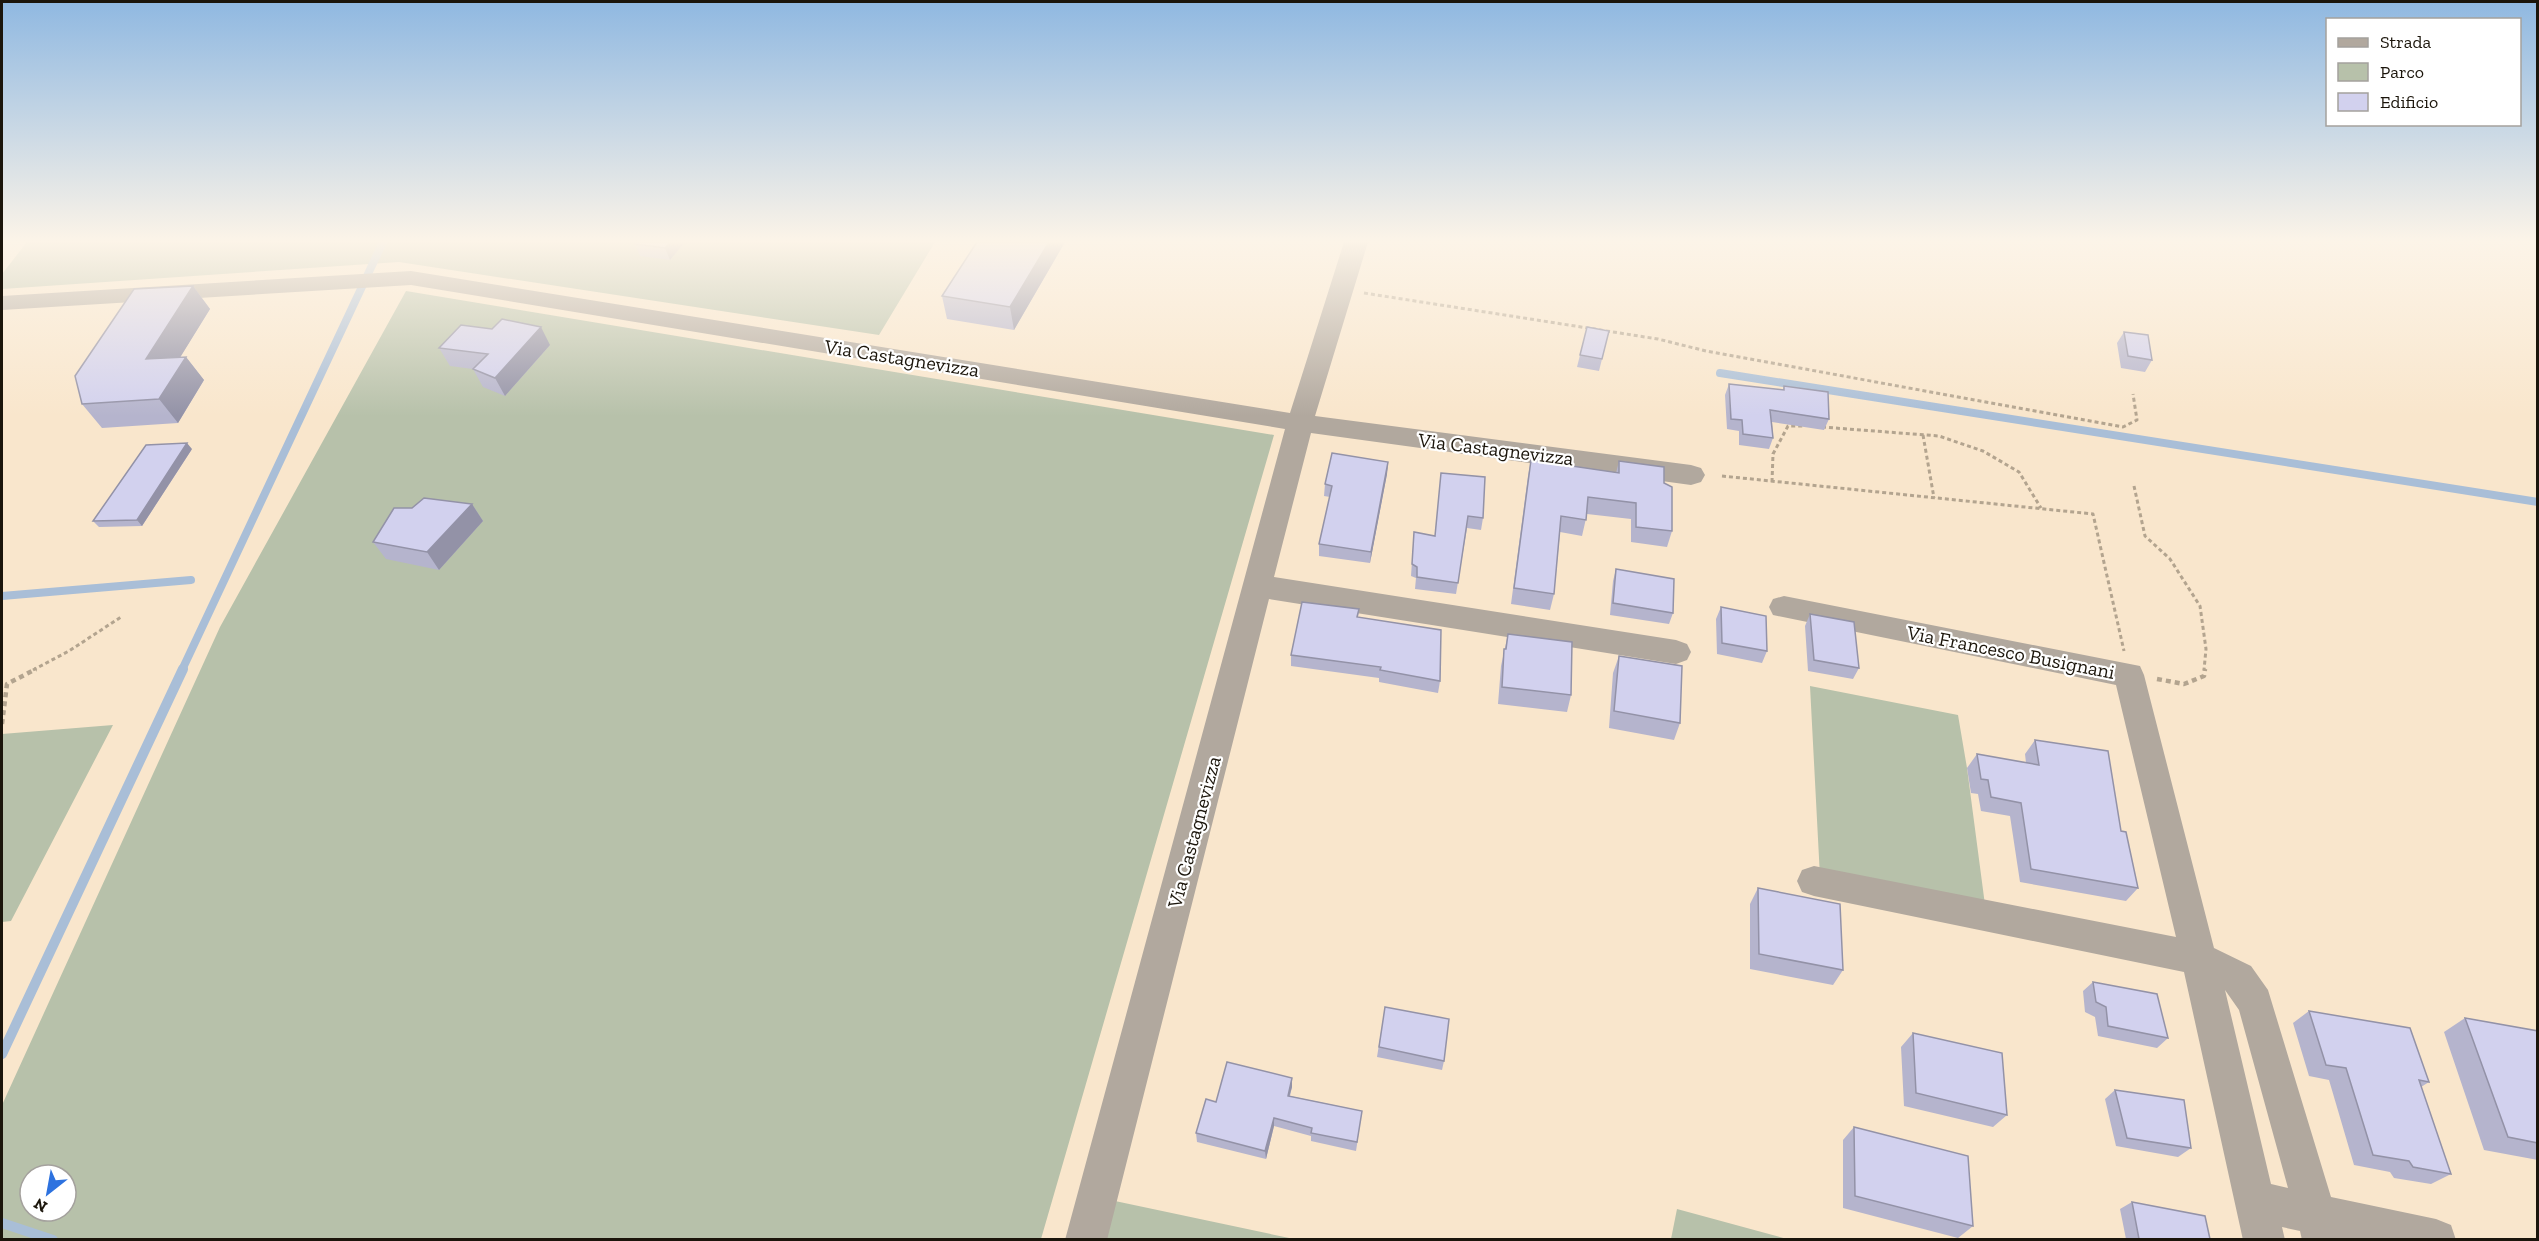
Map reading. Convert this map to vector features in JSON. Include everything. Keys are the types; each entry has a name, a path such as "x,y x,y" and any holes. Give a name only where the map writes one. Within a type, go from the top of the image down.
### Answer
{"street":[{"name":"Via Castagnevizza","path":"2,303 51,300"},
{"name":"Via Castagnevizza","path":"545,300 1300,423 1691,475"},
{"path":"1300,423 1339,300"},
{"name":"Via Castagnevizza","path":"1086,1239 1300,423"},
{"path":"1259,586 1676,652"},
{"name":"Via Francesco Busignani","path":"1784,608 2129,675 2199,958 2264,1239"},
{"path":"1814,881 2199,958 2238,978 2255,1002 2320,1228"},
{"path":"2255,1201 2320,1228 2436,1239"}],"path":[{"path":"1412,300 1658,339 1706,351 2123,427 2137,420 2133,394"},
{"path":"1772,482 1773,454 1788,426 1810,426"},
{"path":"1821,427 1939,436 1983,451 2019,472 2041,509"},
{"path":"1923,435 1934,498"},
{"path":"1722,476 2093,514 2129,675 2184,684 2204,676 2206,649 2200,606 2170,559 2145,537 2134,486"},
{"path":"2,724 4,721 4,684 69,651 122,617"}],"green space":[{"path":"401,300 460,300 1274,435 1041,1239 2,1240 2,1105 220,627"},
{"path":"648,300 900,300 879,335"},
{"path":"1810,686 1958,715 1985,905 1820,877"},
{"path":"113,725 11,921 2,922 2,734"},
{"path":"1115,1201 1294,1239 1105,1240"},
{"path":"1677,1209 1787,1239 1671,1239"}],"building":[{"path":"127,300 184,300 146,359 186,357 159,399 82,404 75,376"},
{"path":"966,300 1014,300 1010,307"},
{"path":"502,319 541,327 495,378 473,369 488,354 439,348 461,325 492,329"},
{"path":"1587,327 1609,331 1602,359 1580,355"},
{"path":"2124,332 2148,335 2152,360 2128,356"},
{"path":"1729,384 1784,390 1784,386 1828,392 1829,419 1770,410 1773,438 1743,434 1742,420 1731,419"},
{"path":"187,443 137,520 93,521 146,445"},
{"path":"1332,453 1388,462 1371,552 1319,544 1332,486 1325,484"},
{"path":"1531,460 1619,473 1619,461 1664,467 1664,483 1672,487 1672,531 1636,527 1636,503 1588,497 1586,520 1561,516 1554,594 1514,588"},
{"path":"1441,473 1485,477 1483,518 1468,516 1458,583 1417,577 1417,567 1412,564 1414,532 1435,536"},
{"path":"424,498 472,504 427,552 373,542 394,508 412,508"},
{"path":"1616,569 1674,579 1673,613 1613,603"},
{"path":"1302,602 1359,609 1357,617 1441,630 1440,681 1380,670 1381,667 1291,655"},
{"path":"1721,607 1766,616 1767,651 1722,643"},
{"path":"1810,614 1854,622 1859,668 1814,660"},
{"path":"1508,634 1572,642 1571,695 1502,687 1504,649 1506,649"},
{"path":"1619,656 1682,666 1680,723 1614,711"},
{"path":"2035,740 2108,751 2121,831 2126,832 2138,888 2031,869 2021,803 1991,797 1988,780 1981,779 1977,754 2039,765"},
{"path":"1758,888 1840,904 1843,970 1759,954"},
{"path":"2093,982 2157,994 2168,1038 2108,1026 2106,1007 2096,1002"},
{"path":"1385,1007 1449,1019 1444,1061 1379,1047"},
{"path":"2309,1011 2410,1028 2429,1082 2419,1080 2451,1174 2413,1167 2409,1161 2373,1155 2346,1068 2326,1065"},
{"path":"2465,1018 2538,1031 2538,1143 2508,1137"},
{"path":"1913,1033 2002,1053 2007,1115 1916,1093"},
{"path":"1227,1062 1292,1078 1288,1096 1362,1111 1357,1142 1311,1133 1312,1128 1274,1118 1265,1151 1196,1133 1206,1099 1216,1102"},
{"path":"2115,1090 2184,1100 2191,1148 2127,1138"},
{"path":"1854,1127 1968,1156 1973,1226 1855,1196"},
{"path":"2132,1202 2205,1216 2210,1239 2139,1239"}],"waterway":[{"path":"182,670 356,300"},
{"path":"1720,373 2538,502"},
{"path":"2,596 191,580"},
{"path":"2,1054 183,669"},
{"path":"2,1223 53,1240"}]}
